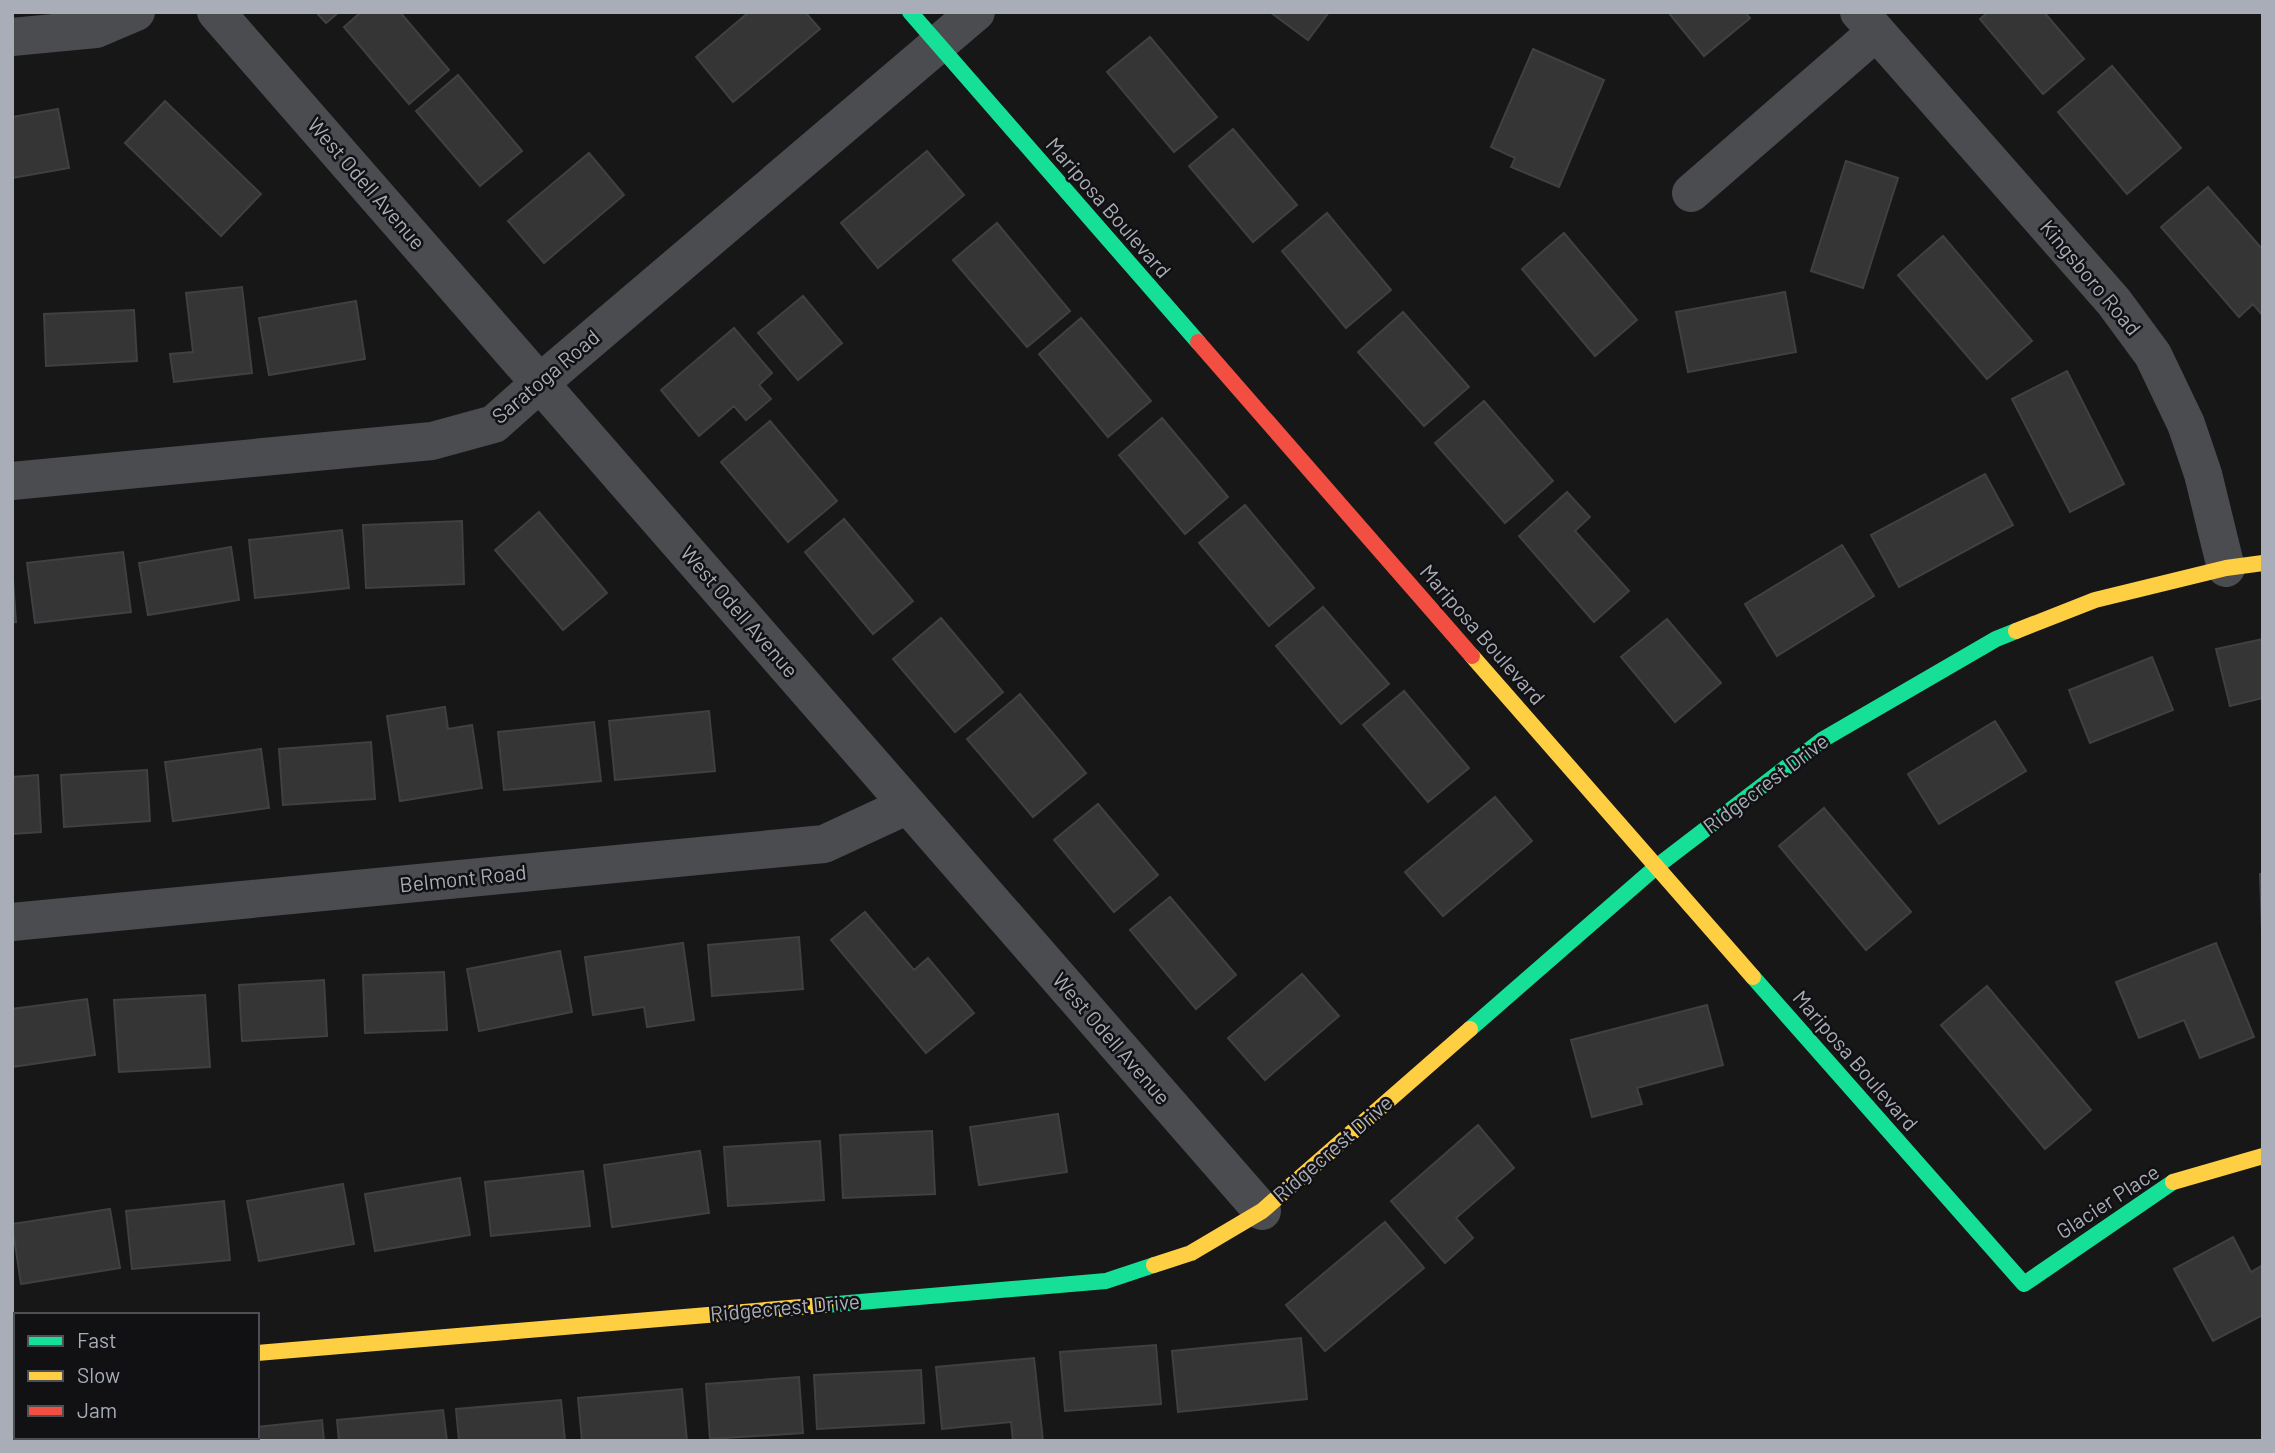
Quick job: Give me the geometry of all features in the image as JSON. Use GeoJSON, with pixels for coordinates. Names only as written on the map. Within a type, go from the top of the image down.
{"type":"FeatureCollection","features":[{"type":"Feature","properties":{"kind":"street"},"geometry":{"type":"LineString","coordinates":[[12,37],[96,29],[136,12]]}},
{"type":"Feature","properties":{"kind":"street","name":"West Odell Avenue"},"geometry":{"type":"LineString","coordinates":[[216,12],[1262,1211]]}},
{"type":"Feature","properties":{"kind":"street","name":"Mariposa Boulevard"},"geometry":{"type":"LineString","coordinates":[[910,12],[1656,867],[2024,1284]]}},
{"type":"Feature","properties":{"kind":"street","name":"Saratoga Road"},"geometry":{"type":"LineString","coordinates":[[12,481],[432,441],[494,424],[976,12]]}},
{"type":"Feature","properties":{"kind":"street","name":"Kingsboro Road"},"geometry":{"type":"LineString","coordinates":[[1691,193],[1867,22],[2114,302],[2153,355],[2186,424],[2203,474],[2226,568]]}},
{"type":"Feature","properties":{"kind":"street","name":"Ridgecrest Drive"},"geometry":{"type":"LineString","coordinates":[[259,1353],[1106,1281],[1191,1253],[1262,1211],[1656,867],[1822,740],[1997,639],[2095,600],[2226,568],[2263,563]]}},
{"type":"Feature","properties":{"kind":"street","name":"Belmont Road"},"geometry":{"type":"LineString","coordinates":[[12,922],[824,844],[906,806]]}},
{"type":"Feature","properties":{"kind":"street","name":"Glacier Place"},"geometry":{"type":"LineString","coordinates":[[2024,1284],[2171,1183],[2263,1156]]}},
{"type":"Feature","properties":{"kind":"building"},"geometry":{"type":"Polygon","coordinates":[[[316,12],[339,12],[326,23],[316,12]]]}},
{"type":"Feature","properties":{"kind":"building"},"geometry":{"type":"Polygon","coordinates":[[[361,12],[400,12],[449,70],[409,104],[344,27],[361,12]]]}},
{"type":"Feature","properties":{"kind":"building"},"geometry":{"type":"Polygon","coordinates":[[[749,12],[805,12],[820,29],[733,102],[696,57],[749,12]]]}},
{"type":"Feature","properties":{"kind":"building"},"geometry":{"type":"Polygon","coordinates":[[[1270,12],[1329,12],[1308,40],[1270,12]]]}},
{"type":"Feature","properties":{"kind":"building"},"geometry":{"type":"Polygon","coordinates":[[[1668,12],[1745,12],[1750,18],[1704,56],[1668,12]]]}},
{"type":"Feature","properties":{"kind":"building"},"geometry":{"type":"Polygon","coordinates":[[[1988,12],[2044,12],[2084,59],[2043,94],[1980,19],[1988,12]]]}},
{"type":"Feature","properties":{"kind":"building"},"geometry":{"type":"Polygon","coordinates":[[[1150,37],[1217,117],[1174,152],[1107,72],[1150,37]]]}},
{"type":"Feature","properties":{"kind":"building"},"geometry":{"type":"Polygon","coordinates":[[[1533,49],[1604,80],[1559,187],[1511,167],[1515,158],[1491,147],[1533,49]]]}},
{"type":"Feature","properties":{"kind":"building"},"geometry":{"type":"Polygon","coordinates":[[[2112,66],[2181,148],[2127,194],[2058,112],[2112,66]]]}},
{"type":"Feature","properties":{"kind":"building"},"geometry":{"type":"Polygon","coordinates":[[[458,75],[522,151],[480,186],[416,111],[458,75]]]}},
{"type":"Feature","properties":{"kind":"building"},"geometry":{"type":"Polygon","coordinates":[[[165,101],[261,194],[221,236],[125,143],[165,101]]]}},
{"type":"Feature","properties":{"kind":"building"},"geometry":{"type":"Polygon","coordinates":[[[58,109],[69,168],[12,178],[12,117],[58,109]]]}},
{"type":"Feature","properties":{"kind":"building"},"geometry":{"type":"Polygon","coordinates":[[[1233,129],[1297,205],[1253,242],[1189,166],[1233,129]]]}},
{"type":"Feature","properties":{"kind":"building"},"geometry":{"type":"Polygon","coordinates":[[[927,151],[964,195],[878,268],[841,223],[927,151]]]}},
{"type":"Feature","properties":{"kind":"building"},"geometry":{"type":"Polygon","coordinates":[[[589,153],[624,195],[544,263],[508,221],[589,153]]]}},
{"type":"Feature","properties":{"kind":"building"},"geometry":{"type":"Polygon","coordinates":[[[1846,161],[1898,178],[1863,288],[1811,271],[1846,161]]]}},
{"type":"Feature","properties":{"kind":"building"},"geometry":{"type":"Polygon","coordinates":[[[2208,187],[2263,250],[2263,316],[2253,304],[2239,317],[2161,227],[2208,187]]]}},
{"type":"Feature","properties":{"kind":"building"},"geometry":{"type":"Polygon","coordinates":[[[1327,213],[1391,290],[1346,328],[1282,251],[1327,213]]]}},
{"type":"Feature","properties":{"kind":"building"},"geometry":{"type":"Polygon","coordinates":[[[997,223],[1070,311],[1027,347],[953,260],[997,223]]]}},
{"type":"Feature","properties":{"kind":"building"},"geometry":{"type":"Polygon","coordinates":[[[1564,233],[1637,320],[1595,356],[1522,269],[1564,233]]]}},
{"type":"Feature","properties":{"kind":"building"},"geometry":{"type":"Polygon","coordinates":[[[1943,236],[2032,341],[1987,379],[1898,275],[1943,236]]]}},
{"type":"Feature","properties":{"kind":"building"},"geometry":{"type":"Polygon","coordinates":[[[242,287],[252,373],[174,382],[170,354],[193,352],[186,293],[242,287]]]}},
{"type":"Feature","properties":{"kind":"building"},"geometry":{"type":"Polygon","coordinates":[[[1785,292],[1796,352],[1688,372],[1676,312],[1785,292]]]}},
{"type":"Feature","properties":{"kind":"building"},"geometry":{"type":"Polygon","coordinates":[[[803,296],[842,343],[798,380],[758,333],[803,296]]]}},
{"type":"Feature","properties":{"kind":"building"},"geometry":{"type":"Polygon","coordinates":[[[356,301],[365,359],[269,375],[259,318],[356,301]]]}},
{"type":"Feature","properties":{"kind":"building"},"geometry":{"type":"Polygon","coordinates":[[[134,310],[137,361],[46,366],[44,314],[134,310]]]}},
{"type":"Feature","properties":{"kind":"building"},"geometry":{"type":"Polygon","coordinates":[[[1403,312],[1469,387],[1424,426],[1358,352],[1403,312]]]}},
{"type":"Feature","properties":{"kind":"building"},"geometry":{"type":"Polygon","coordinates":[[[1081,318],[1151,401],[1108,437],[1039,354],[1081,318]]]}},
{"type":"Feature","properties":{"kind":"building"},"geometry":{"type":"Polygon","coordinates":[[[734,328],[772,373],[759,385],[771,399],[746,420],[734,406],[699,436],[661,390],[734,328]]]}},
{"type":"Feature","properties":{"kind":"building"},"geometry":{"type":"Polygon","coordinates":[[[2067,371],[2124,484],[2070,512],[2012,399],[2067,371]]]}},
{"type":"Feature","properties":{"kind":"building"},"geometry":{"type":"Polygon","coordinates":[[[1484,401],[1553,481],[1505,523],[1435,443],[1484,401]]]}},
{"type":"Feature","properties":{"kind":"building"},"geometry":{"type":"Polygon","coordinates":[[[1162,418],[1228,497],[1185,534],[1119,455],[1162,418]]]}},
{"type":"Feature","properties":{"kind":"building"},"geometry":{"type":"Polygon","coordinates":[[[770,421],[837,501],[788,542],[721,462],[770,421]]]}},
{"type":"Feature","properties":{"kind":"building"},"geometry":{"type":"Polygon","coordinates":[[[1985,474],[2013,525],[1899,587],[1871,535],[1985,474]]]}},
{"type":"Feature","properties":{"kind":"building"},"geometry":{"type":"Polygon","coordinates":[[[1567,492],[1590,517],[1575,531],[1629,591],[1594,622],[1519,536],[1567,492]]]}},
{"type":"Feature","properties":{"kind":"building"},"geometry":{"type":"Polygon","coordinates":[[[1245,505],[1314,588],[1269,626],[1199,543],[1245,505]]]}},
{"type":"Feature","properties":{"kind":"building"},"geometry":{"type":"Polygon","coordinates":[[[539,512],[607,593],[563,630],[495,550],[539,512]]]}},
{"type":"Feature","properties":{"kind":"building"},"geometry":{"type":"Polygon","coordinates":[[[844,519],[913,601],[873,634],[805,552],[844,519]]]}},
{"type":"Feature","properties":{"kind":"building"},"geometry":{"type":"Polygon","coordinates":[[[462,521],[464,584],[366,588],[363,525],[462,521]]]}},
{"type":"Feature","properties":{"kind":"building"},"geometry":{"type":"Polygon","coordinates":[[[342,530],[349,588],[255,598],[249,540],[342,530]]]}},
{"type":"Feature","properties":{"kind":"building"},"geometry":{"type":"Polygon","coordinates":[[[1842,545],[1874,596],[1777,656],[1745,604],[1842,545]]]}},
{"type":"Feature","properties":{"kind":"building"},"geometry":{"type":"Polygon","coordinates":[[[231,547],[239,600],[148,615],[139,563],[231,547]]]}},
{"type":"Feature","properties":{"kind":"building"},"geometry":{"type":"Polygon","coordinates":[[[123,552],[131,612],[35,623],[27,563],[123,552]]]}},
{"type":"Feature","properties":{"kind":"building"},"geometry":{"type":"Polygon","coordinates":[[[12,566],[16,622],[12,623],[12,566]]]}},
{"type":"Feature","properties":{"kind":"building"},"geometry":{"type":"Polygon","coordinates":[[[1323,607],[1389,684],[1341,724],[1276,646],[1323,607]]]}},
{"type":"Feature","properties":{"kind":"building"},"geometry":{"type":"Polygon","coordinates":[[[941,618],[1003,692],[955,732],[893,659],[941,618]]]}},
{"type":"Feature","properties":{"kind":"building"},"geometry":{"type":"Polygon","coordinates":[[[1667,619],[1721,683],[1675,722],[1621,657],[1667,619]]]}},
{"type":"Feature","properties":{"kind":"building"},"geometry":{"type":"Polygon","coordinates":[[[2263,639],[2263,698],[2230,706],[2216,649],[2263,639]]]}},
{"type":"Feature","properties":{"kind":"building"},"geometry":{"type":"Polygon","coordinates":[[[2152,657],[2173,710],[2090,743],[2069,690],[2152,657]]]}},
{"type":"Feature","properties":{"kind":"building"},"geometry":{"type":"Polygon","coordinates":[[[1404,691],[1469,768],[1428,802],[1363,725],[1404,691]]]}},
{"type":"Feature","properties":{"kind":"building"},"geometry":{"type":"Polygon","coordinates":[[[1020,694],[1086,773],[1033,817],[967,739],[1020,694]]]}},
{"type":"Feature","properties":{"kind":"building"},"geometry":{"type":"Polygon","coordinates":[[[445,707],[448,729],[472,725],[482,788],[400,801],[387,716],[445,707]]]}},
{"type":"Feature","properties":{"kind":"building"},"geometry":{"type":"Polygon","coordinates":[[[709,711],[715,771],[615,780],[609,721],[709,711]]]}},
{"type":"Feature","properties":{"kind":"building"},"geometry":{"type":"Polygon","coordinates":[[[1995,721],[2026,771],[1939,824],[1908,774],[1995,721]]]}},
{"type":"Feature","properties":{"kind":"building"},"geometry":{"type":"Polygon","coordinates":[[[594,722],[601,781],[504,790],[498,732],[594,722]]]}},
{"type":"Feature","properties":{"kind":"building"},"geometry":{"type":"Polygon","coordinates":[[[371,742],[375,799],[283,805],[279,749],[371,742]]]}},
{"type":"Feature","properties":{"kind":"building"},"geometry":{"type":"Polygon","coordinates":[[[261,749],[269,808],[173,821],[165,762],[261,749]]]}},
{"type":"Feature","properties":{"kind":"building"},"geometry":{"type":"Polygon","coordinates":[[[147,770],[150,821],[64,827],[61,775],[147,770]]]}},
{"type":"Feature","properties":{"kind":"building"},"geometry":{"type":"Polygon","coordinates":[[[38,775],[41,832],[12,834],[12,777],[38,775]]]}},
{"type":"Feature","properties":{"kind":"building"},"geometry":{"type":"Polygon","coordinates":[[[1495,797],[1532,841],[1443,916],[1405,872],[1495,797]]]}},
{"type":"Feature","properties":{"kind":"building"},"geometry":{"type":"Polygon","coordinates":[[[1098,804],[1158,875],[1114,912],[1054,840],[1098,804]]]}},
{"type":"Feature","properties":{"kind":"building"},"geometry":{"type":"Polygon","coordinates":[[[1824,808],[1911,912],[1866,950],[1779,846],[1824,808]]]}},
{"type":"Feature","properties":{"kind":"building"},"geometry":{"type":"Polygon","coordinates":[[[2260,874],[2263,874],[2263,960],[2260,874]]]}},
{"type":"Feature","properties":{"kind":"building"},"geometry":{"type":"Polygon","coordinates":[[[1170,897],[1236,975],[1196,1009],[1130,930],[1170,897]]]}},
{"type":"Feature","properties":{"kind":"building"},"geometry":{"type":"Polygon","coordinates":[[[865,912],[914,970],[928,958],[974,1013],[926,1053],[831,940],[865,912]]]}},
{"type":"Feature","properties":{"kind":"building"},"geometry":{"type":"Polygon","coordinates":[[[799,937],[803,989],[712,996],[708,945],[799,937]]]}},
{"type":"Feature","properties":{"kind":"building"},"geometry":{"type":"Polygon","coordinates":[[[683,943],[694,1020],[647,1027],[644,1007],[593,1015],[585,957],[683,943]]]}},
{"type":"Feature","properties":{"kind":"building"},"geometry":{"type":"Polygon","coordinates":[[[2216,943],[2254,1037],[2200,1058],[2184,1020],[2139,1038],[2116,982],[2216,943]]]}},
{"type":"Feature","properties":{"kind":"building"},"geometry":{"type":"Polygon","coordinates":[[[560,951],[572,1012],[479,1031],[467,969],[560,951]]]}},
{"type":"Feature","properties":{"kind":"building"},"geometry":{"type":"Polygon","coordinates":[[[444,972],[447,1030],[365,1033],[363,975],[444,972]]]}},
{"type":"Feature","properties":{"kind":"building"},"geometry":{"type":"Polygon","coordinates":[[[1302,974],[1339,1016],[1265,1080],[1228,1038],[1302,974]]]}},
{"type":"Feature","properties":{"kind":"building"},"geometry":{"type":"Polygon","coordinates":[[[324,980],[327,1036],[242,1041],[239,985],[324,980]]]}},
{"type":"Feature","properties":{"kind":"building"},"geometry":{"type":"Polygon","coordinates":[[[1987,986],[2091,1110],[2045,1149],[1941,1025],[1987,986]]]}},
{"type":"Feature","properties":{"kind":"building"},"geometry":{"type":"Polygon","coordinates":[[[205,995],[210,1067],[119,1072],[114,1000],[205,995]]]}},
{"type":"Feature","properties":{"kind":"building"},"geometry":{"type":"Polygon","coordinates":[[[87,999],[95,1055],[12,1067],[12,1009],[87,999]]]}},
{"type":"Feature","properties":{"kind":"building"},"geometry":{"type":"Polygon","coordinates":[[[1707,1005],[1723,1065],[1637,1088],[1642,1104],[1592,1117],[1571,1040],[1707,1005]]]}},
{"type":"Feature","properties":{"kind":"building"},"geometry":{"type":"Polygon","coordinates":[[[1058,1114],[1067,1172],[979,1185],[970,1127],[1058,1114]]]}},
{"type":"Feature","properties":{"kind":"building"},"geometry":{"type":"Polygon","coordinates":[[[1478,1125],[1514,1168],[1456,1218],[1473,1238],[1445,1263],[1391,1201],[1478,1125]]]}},
{"type":"Feature","properties":{"kind":"building"},"geometry":{"type":"Polygon","coordinates":[[[932,1131],[935,1194],[843,1198],[840,1135],[932,1131]]]}},
{"type":"Feature","properties":{"kind":"building"},"geometry":{"type":"Polygon","coordinates":[[[820,1141],[824,1200],[728,1206],[724,1147],[820,1141]]]}},
{"type":"Feature","properties":{"kind":"building"},"geometry":{"type":"Polygon","coordinates":[[[700,1151],[709,1213],[612,1227],[604,1165],[700,1151]]]}},
{"type":"Feature","properties":{"kind":"building"},"geometry":{"type":"Polygon","coordinates":[[[583,1171],[590,1226],[491,1236],[485,1182],[583,1171]]]}},
{"type":"Feature","properties":{"kind":"building"},"geometry":{"type":"Polygon","coordinates":[[[460,1178],[470,1235],[375,1251],[365,1194],[460,1178]]]}},
{"type":"Feature","properties":{"kind":"building"},"geometry":{"type":"Polygon","coordinates":[[[343,1184],[354,1244],[259,1261],[247,1201],[343,1184]]]}},
{"type":"Feature","properties":{"kind":"building"},"geometry":{"type":"Polygon","coordinates":[[[224,1201],[230,1260],[132,1269],[126,1211],[224,1201]]]}},
{"type":"Feature","properties":{"kind":"building"},"geometry":{"type":"Polygon","coordinates":[[[110,1209],[120,1268],[21,1284],[12,1224],[110,1209]]]}},
{"type":"Feature","properties":{"kind":"building"},"geometry":{"type":"Polygon","coordinates":[[[1385,1222],[1424,1268],[1325,1351],[1286,1305],[1385,1222]]]}},
{"type":"Feature","properties":{"kind":"building"},"geometry":{"type":"Polygon","coordinates":[[[2233,1237],[2251,1272],[2263,1265],[2263,1315],[2213,1341],[2174,1269],[2233,1237]]]}},
{"type":"Feature","properties":{"kind":"building"},"geometry":{"type":"Polygon","coordinates":[[[1301,1338],[1307,1399],[1178,1412],[1172,1351],[1301,1338]]]}},
{"type":"Feature","properties":{"kind":"building"},"geometry":{"type":"Polygon","coordinates":[[[1156,1345],[1161,1404],[1065,1411],[1060,1352],[1156,1345]]]}},
{"type":"Feature","properties":{"kind":"building"},"geometry":{"type":"Polygon","coordinates":[[[1034,1358],[1043,1441],[1013,1441],[1011,1422],[942,1429],[936,1367],[1034,1358]]]}},
{"type":"Feature","properties":{"kind":"building"},"geometry":{"type":"Polygon","coordinates":[[[921,1370],[924,1423],[817,1429],[814,1375],[921,1370]]]}},
{"type":"Feature","properties":{"kind":"building"},"geometry":{"type":"Polygon","coordinates":[[[799,1377],[803,1433],[710,1439],[706,1384],[799,1377]]]}},
{"type":"Feature","properties":{"kind":"building"},"geometry":{"type":"Polygon","coordinates":[[[682,1389],[687,1441],[582,1441],[578,1398],[682,1389]]]}},
{"type":"Feature","properties":{"kind":"building"},"geometry":{"type":"Polygon","coordinates":[[[561,1400],[565,1441],[459,1441],[456,1409],[561,1400]]]}},
{"type":"Feature","properties":{"kind":"building"},"geometry":{"type":"Polygon","coordinates":[[[443,1410],[447,1441],[339,1441],[337,1420],[443,1410]]]}},
{"type":"Feature","properties":{"kind":"building"},"geometry":{"type":"Polygon","coordinates":[[[322,1420],[324,1441],[220,1441],[259,1439],[259,1427],[322,1420]]]}},
{"type":"Feature","properties":{"kind":"building"},"geometry":{"type":"Polygon","coordinates":[[[192,1439],[192,1441],[131,1441],[192,1439]]]}},
{"type":"Feature","properties":{"kind":"traffic: fast"},"geometry":{"type":"LineString","coordinates":[[910,12],[1198,342]]}},
{"type":"Feature","properties":{"kind":"traffic: fast"},"geometry":{"type":"LineString","coordinates":[[1470,1029],[1656,867],[1822,740],[1996,639],[2016,631]]}},
{"type":"Feature","properties":{"kind":"traffic: fast"},"geometry":{"type":"LineString","coordinates":[[1753,977],[2024,1284],[2173,1182]]}},
{"type":"Feature","properties":{"kind":"traffic: fast"},"geometry":{"type":"LineString","coordinates":[[825,1305],[1106,1281],[1154,1265]]}},
{"type":"Feature","properties":{"kind":"traffic: slow"},"geometry":{"type":"LineString","coordinates":[[2016,631],[2095,600],[2226,568],[2263,563]]}},
{"type":"Feature","properties":{"kind":"traffic: slow"},"geometry":{"type":"LineString","coordinates":[[1472,656],[1753,977]]}},
{"type":"Feature","properties":{"kind":"traffic: slow"},"geometry":{"type":"LineString","coordinates":[[1154,1265],[1191,1253],[1262,1211],[1470,1029]]}},
{"type":"Feature","properties":{"kind":"traffic: slow"},"geometry":{"type":"LineString","coordinates":[[2173,1182],[2263,1156]]}},
{"type":"Feature","properties":{"kind":"traffic: slow"},"geometry":{"type":"LineString","coordinates":[[259,1353],[825,1305]]}},
{"type":"Feature","properties":{"kind":"traffic: jam"},"geometry":{"type":"LineString","coordinates":[[1198,342],[1472,656]]}}]}
